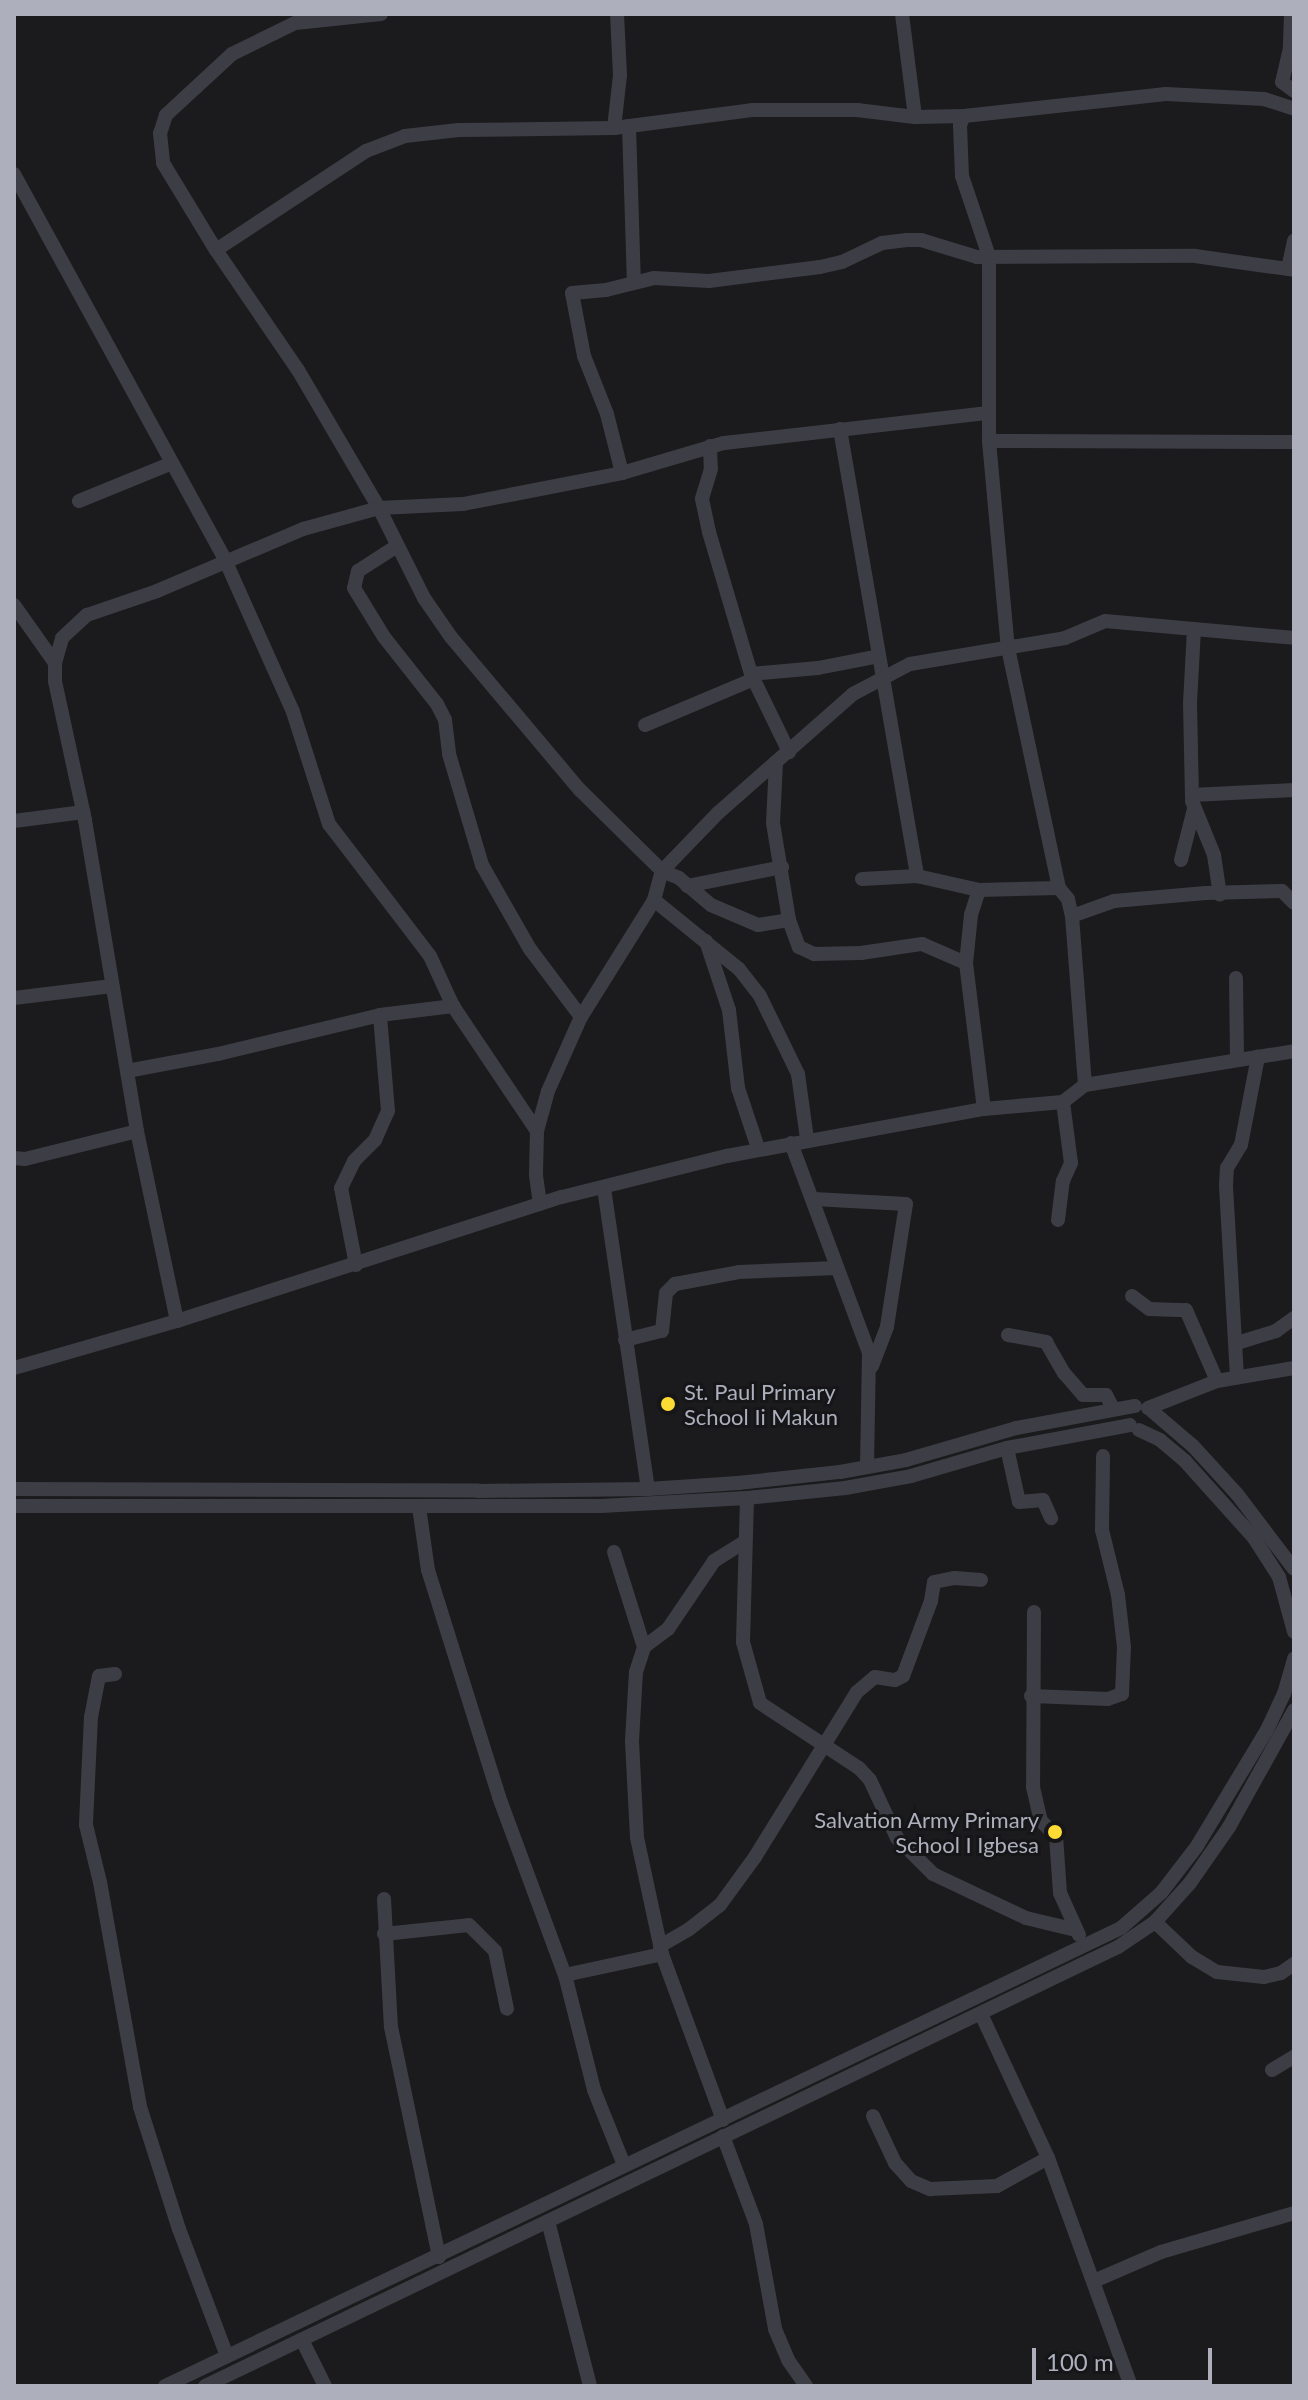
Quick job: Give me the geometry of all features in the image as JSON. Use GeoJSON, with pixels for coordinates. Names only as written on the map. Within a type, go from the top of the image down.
{"type":"FeatureCollection","features":[{"type":"Feature","properties":{"kind":"street"},"geometry":{"type":"LineString","coordinates":[[381,14],[295,23],[232,54],[166,115],[160,133],[163,163],[216,250],[298,370],[379,508],[424,598],[451,637],[580,790],[662,871],[711,905],[758,925],[789,920]]}},
{"type":"Feature","properties":{"kind":"street"},"geometry":{"type":"LineString","coordinates":[[617,14],[621,127],[634,282]]}},
{"type":"Feature","properties":{"kind":"street"},"geometry":{"type":"LineString","coordinates":[[902,14],[915,117]]}},
{"type":"Feature","properties":{"kind":"street"},"geometry":{"type":"LineString","coordinates":[[1291,14],[1290,48],[1282,82],[1294,91]]}},
{"type":"Feature","properties":{"kind":"street"},"geometry":{"type":"LineString","coordinates":[[216,250],[366,151],[405,136],[459,130],[621,127],[752,110],[857,110],[915,117],[964,116],[1166,94],[1264,99],[1294,109]]}},
{"type":"Feature","properties":{"kind":"street"},"geometry":{"type":"LineString","coordinates":[[964,116],[960,125],[962,176],[989,256],[989,441],[1008,648],[1059,888],[1068,899],[1072,916],[1085,1085]]}},
{"type":"Feature","properties":{"kind":"street"},"geometry":{"type":"LineString","coordinates":[[14,174],[226,562],[293,712],[329,824],[430,956],[453,1006],[537,1131]]}},
{"type":"Feature","properties":{"kind":"street"},"geometry":{"type":"LineString","coordinates":[[622,473],[607,414],[582,349],[571,294],[668,277],[709,281],[820,267],[893,241],[921,240],[977,257],[1195,256],[1291,270],[1294,241]]}},
{"type":"Feature","properties":{"kind":"street"},"geometry":{"type":"LineString","coordinates":[[177,1321],[137,1131],[83,812],[61,713],[55,663],[62,638],[87,615],[303,529],[379,508],[463,504],[622,473],[710,446],[988,413]]}},
{"type":"Feature","properties":{"kind":"street"},"geometry":{"type":"LineString","coordinates":[[840,429],[917,876]]}},
{"type":"Feature","properties":{"kind":"street"},"geometry":{"type":"LineString","coordinates":[[989,441],[1294,442]]}},
{"type":"Feature","properties":{"kind":"street"},"geometry":{"type":"LineString","coordinates":[[710,446],[711,469],[703,492],[705,516],[752,676],[789,752]]}},
{"type":"Feature","properties":{"kind":"street"},"geometry":{"type":"LineString","coordinates":[[79,501],[172,463]]}},
{"type":"Feature","properties":{"kind":"street"},"geometry":{"type":"LineString","coordinates":[[397,546],[358,571],[354,588],[384,637],[437,704],[445,720],[449,754],[482,865],[530,949],[581,1017]]}},
{"type":"Feature","properties":{"kind":"street"},"geometry":{"type":"LineString","coordinates":[[14,605],[55,663]]}},
{"type":"Feature","properties":{"kind":"street"},"geometry":{"type":"LineString","coordinates":[[540,1204],[536,1174],[537,1131],[548,1091],[581,1017],[654,900],[662,871],[718,813],[828,714],[882,676],[910,664],[1065,638],[1105,621],[1294,638]]}},
{"type":"Feature","properties":{"kind":"street"},"geometry":{"type":"LineString","coordinates":[[1181,860],[1193,802],[1190,703],[1194,629]]}},
{"type":"Feature","properties":{"kind":"street"},"geometry":{"type":"LineString","coordinates":[[645,725],[752,676],[879,656]]}},
{"type":"Feature","properties":{"kind":"street"},"geometry":{"type":"LineString","coordinates":[[776,762],[772,809],[789,920],[799,947],[814,954],[861,953],[922,944],[966,963]]}},
{"type":"Feature","properties":{"kind":"street"},"geometry":{"type":"LineString","coordinates":[[1193,802],[1294,790]]}},
{"type":"Feature","properties":{"kind":"street"},"geometry":{"type":"LineString","coordinates":[[1193,802],[1214,855],[1220,895]]}},
{"type":"Feature","properties":{"kind":"street"},"geometry":{"type":"LineString","coordinates":[[14,821],[83,812]]}},
{"type":"Feature","properties":{"kind":"street"},"geometry":{"type":"LineString","coordinates":[[687,886],[782,867]]}},
{"type":"Feature","properties":{"kind":"street"},"geometry":{"type":"LineString","coordinates":[[862,879],[917,876],[979,890],[1059,888]]}},
{"type":"Feature","properties":{"kind":"street"},"geometry":{"type":"LineString","coordinates":[[979,890],[971,915],[966,963],[984,1109]]}},
{"type":"Feature","properties":{"kind":"street"},"geometry":{"type":"LineString","coordinates":[[1072,916],[1114,901],[1282,891],[1294,903]]}},
{"type":"Feature","properties":{"kind":"street"},"geometry":{"type":"LineString","coordinates":[[654,900],[739,969],[760,996],[798,1074],[807,1139]]}},
{"type":"Feature","properties":{"kind":"street"},"geometry":{"type":"LineString","coordinates":[[706,941],[729,1010],[738,1088],[758,1148]]}},
{"type":"Feature","properties":{"kind":"street"},"geometry":{"type":"LineString","coordinates":[[1236,978],[1237,1059]]}},
{"type":"Feature","properties":{"kind":"street"},"geometry":{"type":"LineString","coordinates":[[14,998],[112,986]]}},
{"type":"Feature","properties":{"kind":"street"},"geometry":{"type":"LineString","coordinates":[[127,1071],[218,1054],[380,1015],[453,1006]]}},
{"type":"Feature","properties":{"kind":"street"},"geometry":{"type":"LineString","coordinates":[[356,1265],[341,1188],[354,1161],[375,1140],[388,1111],[380,1015]]}},
{"type":"Feature","properties":{"kind":"street"},"geometry":{"type":"LineString","coordinates":[[14,1368],[177,1321],[540,1204],[758,1148],[984,1109],[1063,1102],[1085,1085],[1294,1051]]}},
{"type":"Feature","properties":{"kind":"street"},"geometry":{"type":"LineString","coordinates":[[1237,1377],[1226,1175],[1241,1145],[1258,1057]]}},
{"type":"Feature","properties":{"kind":"street"},"geometry":{"type":"LineString","coordinates":[[1058,1220],[1063,1181],[1071,1163],[1063,1102]]}},
{"type":"Feature","properties":{"kind":"street"},"geometry":{"type":"LineString","coordinates":[[14,1158],[25,1159],[137,1131]]}},
{"type":"Feature","properties":{"kind":"street"},"geometry":{"type":"LineString","coordinates":[[791,1143],[814,1199],[872,1366]]}},
{"type":"Feature","properties":{"kind":"street"},"geometry":{"type":"LineString","coordinates":[[604,1188],[648,1489]]}},
{"type":"Feature","properties":{"kind":"street"},"geometry":{"type":"LineString","coordinates":[[814,1199],[891,1200],[906,1204],[887,1327],[872,1366],[865,1430],[867,1467]]}},
{"type":"Feature","properties":{"kind":"street"},"geometry":{"type":"LineString","coordinates":[[625,1340],[662,1331],[666,1293],[675,1284],[739,1272],[837,1268]]}},
{"type":"Feature","properties":{"kind":"street"},"geometry":{"type":"LineString","coordinates":[[1132,1296],[1149,1309],[1182,1307],[1186,1310],[1217,1381]]}},
{"type":"Feature","properties":{"kind":"street"},"geometry":{"type":"LineString","coordinates":[[1237,1343],[1276,1331],[1294,1318]]}},
{"type":"Feature","properties":{"kind":"street"},"geometry":{"type":"LineString","coordinates":[[1008,1335],[1046,1342],[1064,1373],[1083,1395],[1106,1395],[1113,1408]]}},
{"type":"Feature","properties":{"kind":"street"},"geometry":{"type":"LineString","coordinates":[[1294,1368],[1217,1381],[1128,1414],[1135,1428],[1160,1440],[1185,1461],[1254,1538],[1279,1577],[1294,1632]]}},
{"type":"Feature","properties":{"kind":"street"},"geometry":{"type":"LineString","coordinates":[[14,1489],[648,1489],[738,1483],[867,1467],[932,1454],[1016,1428],[1113,1408],[1145,1408],[1193,1446],[1294,1568]]}},
{"type":"Feature","properties":{"kind":"street"},"geometry":{"type":"LineString","coordinates":[[14,1506],[601,1506],[747,1498],[845,1488],[911,1476],[1007,1448],[1151,1425],[1145,1408]]}},
{"type":"Feature","properties":{"kind":"street"},"geometry":{"type":"LineString","coordinates":[[1007,1448],[1019,1502],[1043,1500],[1051,1518]]}},
{"type":"Feature","properties":{"kind":"street"},"geometry":{"type":"LineString","coordinates":[[1031,1696],[1108,1699],[1122,1694],[1124,1647],[1118,1595],[1102,1530],[1103,1456]]}},
{"type":"Feature","properties":{"kind":"street"},"geometry":{"type":"LineString","coordinates":[[747,1498],[743,1649],[760,1703],[859,1768],[870,1780],[897,1838],[933,1874],[1026,1918],[1076,1930]]}},
{"type":"Feature","properties":{"kind":"street"},"geometry":{"type":"LineString","coordinates":[[419,1507],[428,1570],[499,1797],[565,1975],[594,2090],[624,2165]]}},
{"type":"Feature","properties":{"kind":"street"},"geometry":{"type":"LineString","coordinates":[[644,1647],[668,1629],[714,1561],[744,1542]]}},
{"type":"Feature","properties":{"kind":"street"},"geometry":{"type":"LineString","coordinates":[[614,1552],[644,1647],[636,1672],[631,1778],[637,1837],[661,1950],[723,2120]]}},
{"type":"Feature","properties":{"kind":"street"},"geometry":{"type":"LineString","coordinates":[[565,1975],[661,1950],[720,1905],[755,1857],[862,1687],[880,1676],[895,1680],[903,1676],[931,1601],[934,1582],[954,1578],[981,1580]]}},
{"type":"Feature","properties":{"kind":"street"},"geometry":{"type":"LineString","coordinates":[[1034,1612],[1031,1696],[1033,1792],[1041,1821],[1056,1836],[1060,1893],[1085,1945]]}},
{"type":"Feature","properties":{"kind":"street"},"geometry":{"type":"LineString","coordinates":[[165,2386],[1085,1945],[1145,1911],[1176,1875],[1267,1730],[1284,1694],[1294,1658]]}},
{"type":"Feature","properties":{"kind":"street"},"geometry":{"type":"LineString","coordinates":[[115,1674],[99,1676],[94,1703],[86,1825],[100,1882],[140,2107],[179,2229],[227,2356]]}},
{"type":"Feature","properties":{"kind":"street"},"geometry":{"type":"LineString","coordinates":[[205,2386],[1118,1947],[1155,1922],[1190,1883],[1229,1827],[1294,1710]]}},
{"type":"Feature","properties":{"kind":"street"},"geometry":{"type":"LineString","coordinates":[[384,1899],[391,2027],[439,2257]]}},
{"type":"Feature","properties":{"kind":"street"},"geometry":{"type":"LineString","coordinates":[[1155,1922],[1192,1957],[1217,1972],[1264,1977],[1281,1973],[1294,1964]]}},
{"type":"Feature","properties":{"kind":"street"},"geometry":{"type":"LineString","coordinates":[[384,1934],[469,1925],[495,1951],[507,2009]]}},
{"type":"Feature","properties":{"kind":"street"},"geometry":{"type":"LineString","coordinates":[[981,2014],[1048,2158],[1131,2386]]}},
{"type":"Feature","properties":{"kind":"street"},"geometry":{"type":"LineString","coordinates":[[1272,2070],[1294,2057]]}},
{"type":"Feature","properties":{"kind":"street"},"geometry":{"type":"LineString","coordinates":[[873,2116],[895,2163],[911,2181],[930,2189],[997,2186],[1048,2158]]}},
{"type":"Feature","properties":{"kind":"street"},"geometry":{"type":"LineString","coordinates":[[723,2136],[756,2224],[775,2329],[788,2360],[806,2386]]}},
{"type":"Feature","properties":{"kind":"street"},"geometry":{"type":"LineString","coordinates":[[1094,2281],[1161,2252],[1294,2213]]}},
{"type":"Feature","properties":{"kind":"street"},"geometry":{"type":"LineString","coordinates":[[548,2221],[590,2386]]}},
{"type":"Feature","properties":{"kind":"street"},"geometry":{"type":"LineString","coordinates":[[302,2340],[325,2386]]}},
{"type":"Feature","properties":{"kind":"place","name":"St. Paul Primary School Ii Makun"},"geometry":{"type":"Point","coordinates":[668,1404]}},
{"type":"Feature","properties":{"kind":"place","name":"Salvation Army Primary School I Igbesa"},"geometry":{"type":"Point","coordinates":[1055,1832]}}]}
